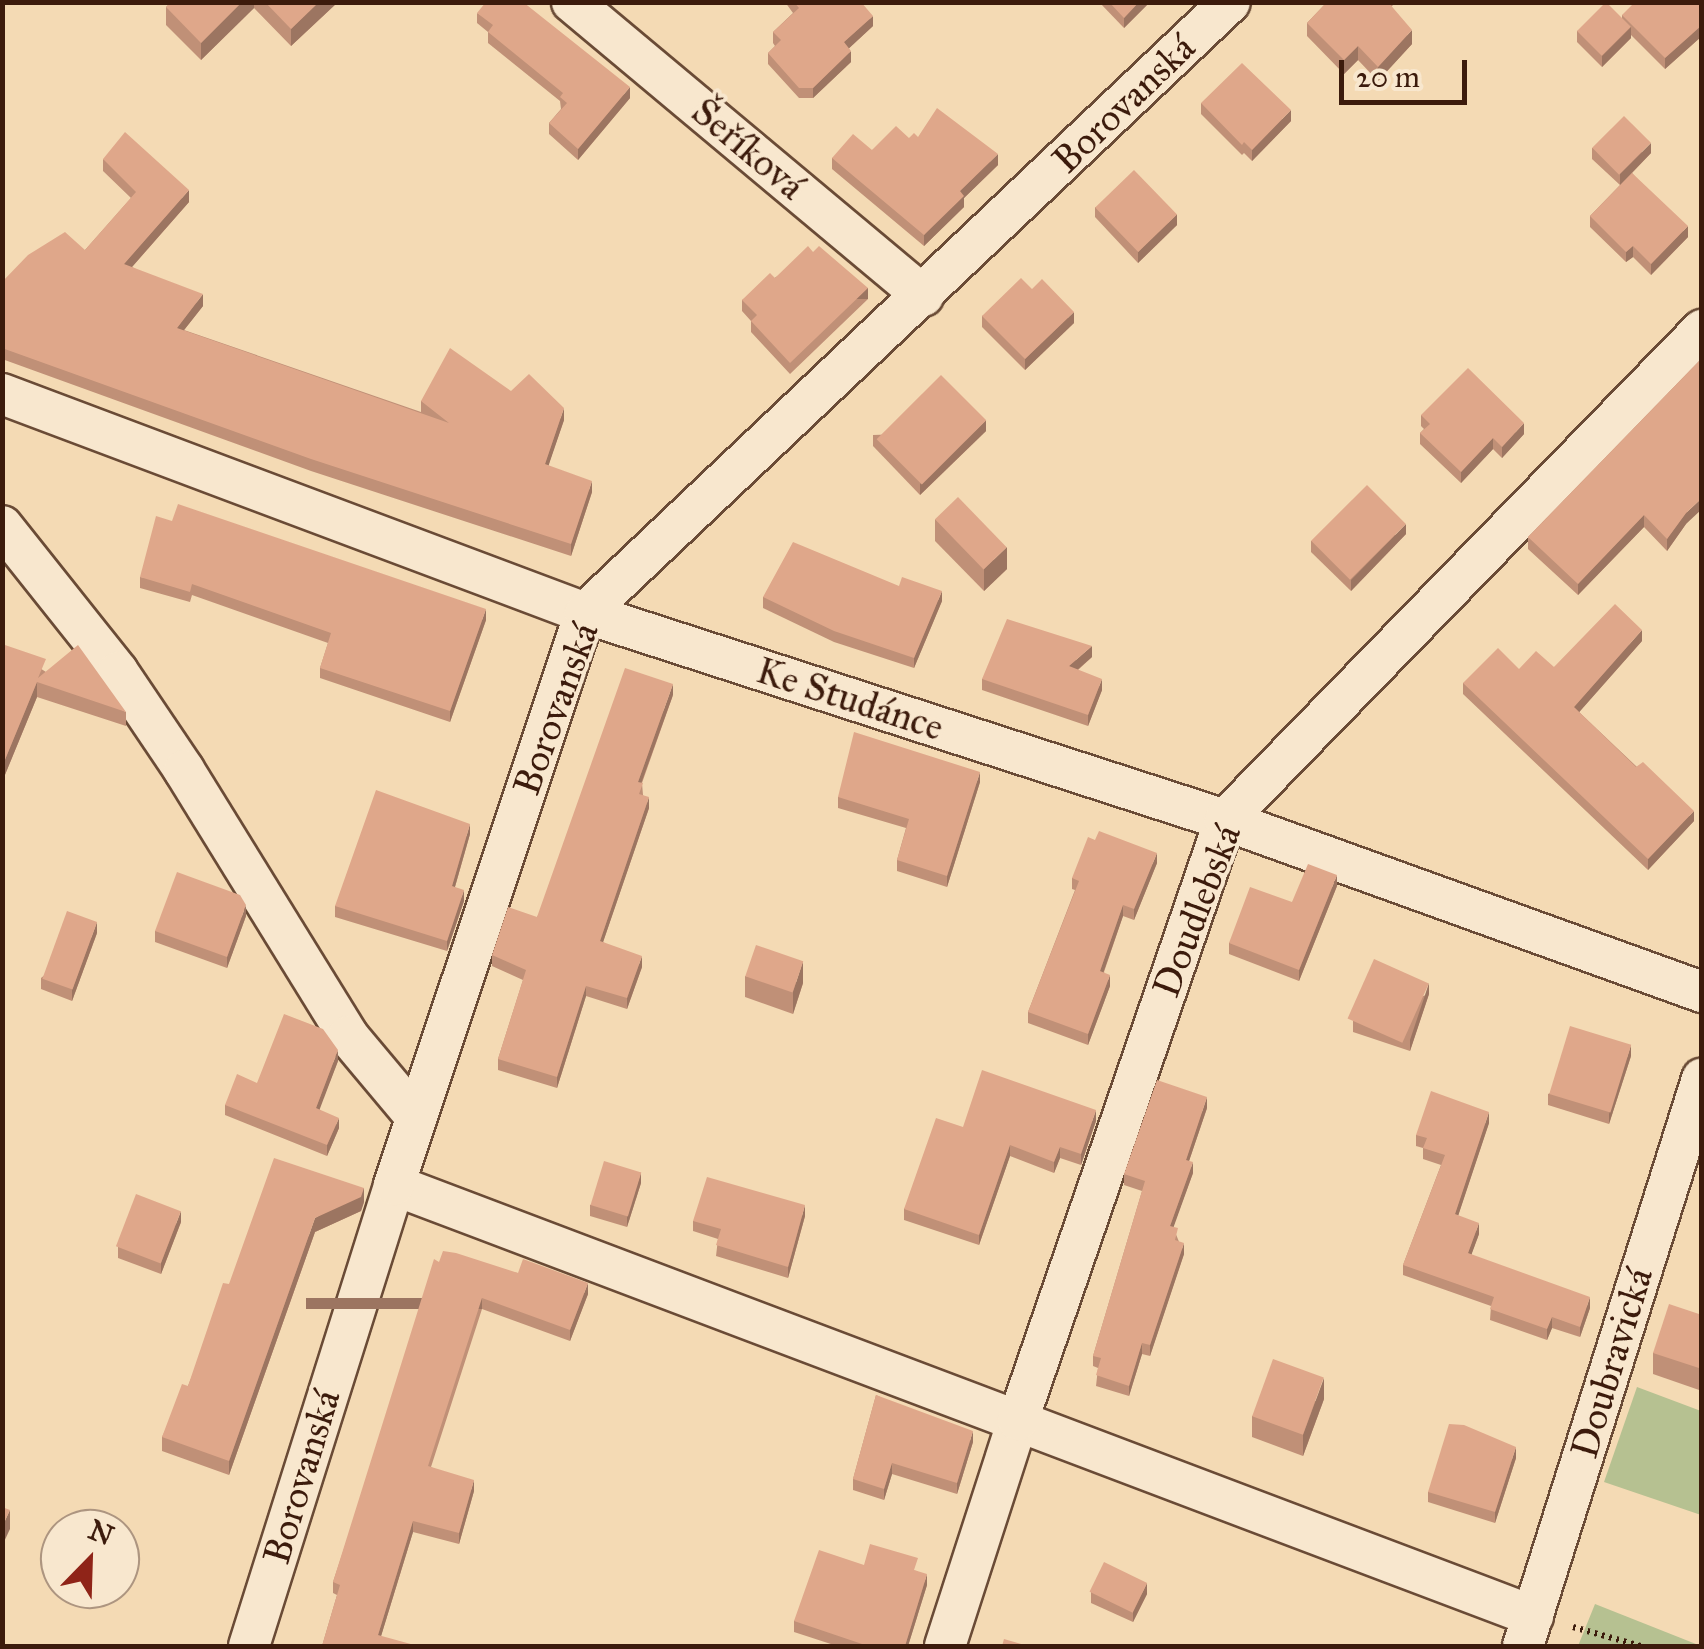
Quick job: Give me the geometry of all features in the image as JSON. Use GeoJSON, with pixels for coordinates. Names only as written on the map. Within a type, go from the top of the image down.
{"type":"FeatureCollection","features":[{"type":"Feature","properties":{"kind":"street","name":"Šeříková"},"geometry":{"type":"LineString","coordinates":[[572,2],[924,296]]}},
{"type":"Feature","properties":{"kind":"street","name":"Borovanská"},"geometry":{"type":"LineString","coordinates":[[249,1646],[416,1117],[585,613],[1230,2]]}},
{"type":"Feature","properties":{"kind":"street","name":"Doudlebská"},"geometry":{"type":"LineString","coordinates":[[945,1646],[1018,1420],[1225,820],[1702,330]]}},
{"type":"Feature","properties":{"kind":"street","name":"Ke Studánce"},"geometry":{"type":"LineString","coordinates":[[2,394],[585,613],[1225,820],[1702,992]]}},
{"type":"Feature","properties":{"kind":"street"},"geometry":{"type":"LineString","coordinates":[[2,526],[118,672],[184,770],[348,1036],[416,1117]]}},
{"type":"Feature","properties":{"kind":"street","name":"Doubravická"},"geometry":{"type":"LineString","coordinates":[[1528,1631],[1702,1079]]}},
{"type":"Feature","properties":{"kind":"street"},"geometry":{"type":"LineString","coordinates":[[394,1185],[1018,1420],[1528,1631]]}},
{"type":"Feature","properties":{"kind":"path"},"geometry":{"type":"LineString","coordinates":[[1573,1627],[1640,1646]]}},
{"type":"Feature","properties":{"kind":"green space"},"geometry":{"type":"Polygon","coordinates":[[[1637,1387],[1701,1411],[1701,1515],[1604,1482],[1637,1387]]]}},
{"type":"Feature","properties":{"kind":"green space"},"geometry":{"type":"Polygon","coordinates":[[[1595,1604],[1701,1646],[1578,1646],[1595,1604]]]}},
{"type":"Feature","properties":{"kind":"building"},"geometry":{"type":"Polygon","coordinates":[[[171,2],[242,2],[201,43],[166,7],[171,2]]]}},
{"type":"Feature","properties":{"kind":"building"},"geometry":{"type":"Polygon","coordinates":[[[265,2],[319,2],[291,29],[265,2]]]}},
{"type":"Feature","properties":{"kind":"building"},"geometry":{"type":"Polygon","coordinates":[[[486,2],[523,2],[630,87],[578,149],[549,123],[567,103],[560,97],[563,93],[488,32],[493,25],[477,13],[486,2]]]}},
{"type":"Feature","properties":{"kind":"building"},"geometry":{"type":"Polygon","coordinates":[[[794,2],[861,2],[873,16],[844,42],[851,51],[813,88],[799,88],[768,53],[781,40],[773,32],[799,8],[794,2]]]}},
{"type":"Feature","properties":{"kind":"building"},"geometry":{"type":"Polygon","coordinates":[[[1109,2],[1139,2],[1124,18],[1109,2]]]}},
{"type":"Feature","properties":{"kind":"building"},"geometry":{"type":"Polygon","coordinates":[[[1327,2],[1388,2],[1412,30],[1378,67],[1358,46],[1344,60],[1307,23],[1327,2]]]}},
{"type":"Feature","properties":{"kind":"building"},"geometry":{"type":"Polygon","coordinates":[[[1606,2],[1631,27],[1602,56],[1577,31],[1606,2]]]}},
{"type":"Feature","properties":{"kind":"building"},"geometry":{"type":"Polygon","coordinates":[[[1635,2],[1702,2],[1702,25],[1665,58],[1622,15],[1635,2]]]}},
{"type":"Feature","properties":{"kind":"building"},"geometry":{"type":"Polygon","coordinates":[[[1242,63],[1291,110],[1252,150],[1244,142],[1242,145],[1201,103],[1242,63]]]}},
{"type":"Feature","properties":{"kind":"building"},"geometry":{"type":"Polygon","coordinates":[[[937,108],[998,154],[960,191],[964,196],[924,235],[832,158],[853,134],[872,150],[896,126],[909,138],[914,133],[918,137],[937,108]]]}},
{"type":"Feature","properties":{"kind":"building"},"geometry":{"type":"Polygon","coordinates":[[[1624,116],[1651,143],[1619,175],[1592,148],[1624,116]]]}},
{"type":"Feature","properties":{"kind":"building"},"geometry":{"type":"Polygon","coordinates":[[[125,132],[189,190],[124,264],[203,294],[177,328],[449,423],[421,401],[450,348],[511,391],[529,374],[564,408],[545,464],[592,481],[571,544],[311,459],[2,348],[2,282],[28,255],[65,232],[85,250],[136,192],[103,159],[125,132]]]}},
{"type":"Feature","properties":{"kind":"building"},"geometry":{"type":"Polygon","coordinates":[[[1134,170],[1177,215],[1138,252],[1095,208],[1134,170]]]}},
{"type":"Feature","properties":{"kind":"building"},"geometry":{"type":"Polygon","coordinates":[[[1632,173],[1688,226],[1651,264],[1633,246],[1626,252],[1590,216],[1632,173]]]}},
{"type":"Feature","properties":{"kind":"building"},"geometry":{"type":"Polygon","coordinates":[[[808,246],[813,252],[819,246],[868,288],[790,363],[751,321],[757,315],[742,300],[770,273],[775,278],[808,246]]]}},
{"type":"Feature","properties":{"kind":"building"},"geometry":{"type":"Polygon","coordinates":[[[1021,278],[1032,289],[1042,279],[1074,312],[1025,359],[982,316],[1021,278]]]}},
{"type":"Feature","properties":{"kind":"building"},"geometry":{"type":"Polygon","coordinates":[[[1702,358],[1702,498],[1667,539],[1644,515],[1578,584],[1528,537],[1702,358]]]}},
{"type":"Feature","properties":{"kind":"building"},"geometry":{"type":"Polygon","coordinates":[[[1468,368],[1524,423],[1502,447],[1493,438],[1461,472],[1420,433],[1430,424],[1421,415],[1468,368]]]}},
{"type":"Feature","properties":{"kind":"building"},"geometry":{"type":"Polygon","coordinates":[[[941,375],[986,420],[922,485],[877,439],[941,375]]]}},
{"type":"Feature","properties":{"kind":"building"},"geometry":{"type":"Polygon","coordinates":[[[1367,485],[1406,524],[1350,580],[1311,541],[1367,485]]]}},
{"type":"Feature","properties":{"kind":"building"},"geometry":{"type":"Polygon","coordinates":[[[958,497],[1007,547],[984,570],[935,519],[958,497]]]}},
{"type":"Feature","properties":{"kind":"building"},"geometry":{"type":"Polygon","coordinates":[[[178,504],[486,609],[450,711],[320,668],[331,633],[192,584],[190,592],[140,577],[156,516],[172,521],[178,504]]]}},
{"type":"Feature","properties":{"kind":"building"},"geometry":{"type":"Polygon","coordinates":[[[793,542],[899,586],[902,577],[942,591],[914,658],[834,631],[763,597],[793,542]]]}},
{"type":"Feature","properties":{"kind":"building"},"geometry":{"type":"Polygon","coordinates":[[[1615,604],[1642,630],[1574,707],[1636,767],[1643,762],[1694,811],[1648,859],[1463,683],[1498,648],[1519,669],[1536,651],[1554,667],[1615,604]]]}},
{"type":"Feature","properties":{"kind":"building"},"geometry":{"type":"Polygon","coordinates":[[[1007,619],[1092,646],[1069,666],[1102,679],[1088,715],[982,679],[1007,619]]]}},
{"type":"Feature","properties":{"kind":"building"},"geometry":{"type":"Polygon","coordinates":[[[2,644],[46,659],[38,678],[78,645],[126,712],[37,682],[2,767],[2,644]]]}},
{"type":"Feature","properties":{"kind":"building"},"geometry":{"type":"Polygon","coordinates":[[[625,668],[673,684],[638,782],[643,783],[639,794],[649,797],[600,941],[642,956],[627,998],[586,986],[557,1077],[498,1059],[526,970],[492,955],[508,907],[537,917],[625,668]]]}},
{"type":"Feature","properties":{"kind":"building"},"geometry":{"type":"Polygon","coordinates":[[[854,732],[980,772],[947,876],[897,860],[909,819],[838,797],[854,732]]]}},
{"type":"Feature","properties":{"kind":"building"},"geometry":{"type":"Polygon","coordinates":[[[376,790],[470,824],[452,886],[464,890],[447,941],[335,906],[376,790]]]}},
{"type":"Feature","properties":{"kind":"building"},"geometry":{"type":"Polygon","coordinates":[[[1099,831],[1157,853],[1134,909],[1123,905],[1100,971],[1110,975],[1088,1034],[1028,1012],[1079,881],[1072,878],[1088,837],[1095,840],[1099,831]]]}},
{"type":"Feature","properties":{"kind":"building"},"geometry":{"type":"Polygon","coordinates":[[[1308,864],[1337,875],[1299,970],[1229,943],[1250,887],[1292,902],[1308,864]]]}},
{"type":"Feature","properties":{"kind":"building"},"geometry":{"type":"Polygon","coordinates":[[[177,872],[240,895],[246,905],[227,957],[155,931],[177,872]]]}},
{"type":"Feature","properties":{"kind":"building"},"geometry":{"type":"Polygon","coordinates":[[[67,911],[97,922],[72,990],[42,979],[67,911]]]}},
{"type":"Feature","properties":{"kind":"building"},"geometry":{"type":"Polygon","coordinates":[[[756,945],[803,961],[793,992],[745,976],[756,945]]]}},
{"type":"Feature","properties":{"kind":"building"},"geometry":{"type":"Polygon","coordinates":[[[1374,959],[1429,983],[1402,1043],[1348,1018],[1374,959]]]}},
{"type":"Feature","properties":{"kind":"building"},"geometry":{"type":"Polygon","coordinates":[[[284,1014],[323,1029],[338,1050],[316,1108],[339,1118],[327,1145],[225,1105],[237,1074],[257,1083],[284,1014]]]}},
{"type":"Feature","properties":{"kind":"building"},"geometry":{"type":"Polygon","coordinates":[[[1570,1026],[1631,1045],[1610,1113],[1549,1094],[1570,1026]]]}},
{"type":"Feature","properties":{"kind":"building"},"geometry":{"type":"Polygon","coordinates":[[[982,1070],[1096,1110],[1081,1154],[1060,1147],[1054,1162],[1010,1145],[979,1235],[904,1209],[936,1118],[963,1127],[982,1070]]]}},
{"type":"Feature","properties":{"kind":"building"},"geometry":{"type":"Polygon","coordinates":[[[1157,1080],[1207,1097],[1186,1160],[1193,1162],[1170,1226],[1178,1228],[1175,1240],[1184,1243],[1150,1345],[1142,1343],[1129,1386],[1096,1375],[1101,1358],[1093,1356],[1145,1181],[1124,1174],[1157,1080]]]}},
{"type":"Feature","properties":{"kind":"building"},"geometry":{"type":"Polygon","coordinates":[[[1431,1091],[1489,1112],[1455,1214],[1479,1223],[1468,1253],[1590,1297],[1580,1327],[1552,1317],[1547,1329],[1490,1309],[1494,1297],[1403,1265],[1445,1155],[1423,1148],[1427,1138],[1416,1135],[1431,1091]]]}},
{"type":"Feature","properties":{"kind":"building"},"geometry":{"type":"Polygon","coordinates":[[[274,1158],[364,1188],[361,1197],[315,1218],[229,1461],[162,1437],[182,1384],[188,1386],[223,1283],[229,1284],[274,1158]]]}},
{"type":"Feature","properties":{"kind":"building"},"geometry":{"type":"Polygon","coordinates":[[[604,1161],[641,1172],[628,1216],[591,1205],[604,1161]]]}},
{"type":"Feature","properties":{"kind":"building"},"geometry":{"type":"Polygon","coordinates":[[[707,1177],[805,1205],[788,1267],[716,1245],[721,1229],[693,1221],[707,1177]]]}},
{"type":"Feature","properties":{"kind":"building"},"geometry":{"type":"Polygon","coordinates":[[[136,1194],[181,1211],[161,1263],[116,1246],[136,1194]]]}},
{"type":"Feature","properties":{"kind":"building"},"geometry":{"type":"Polygon","coordinates":[[[443,1251],[518,1273],[523,1259],[588,1283],[570,1330],[482,1298],[428,1466],[474,1480],[459,1533],[413,1521],[378,1635],[418,1646],[322,1646],[340,1585],[333,1582],[434,1259],[439,1262],[443,1251]]]}},
{"type":"Feature","properties":{"kind":"building"},"geometry":{"type":"Polygon","coordinates":[[[1669,1304],[1702,1315],[1702,1369],[1653,1353],[1669,1304]]]}},
{"type":"Feature","properties":{"kind":"building"},"geometry":{"type":"Polygon","coordinates":[[[1273,1359],[1324,1377],[1303,1435],[1252,1416],[1273,1359]]]}},
{"type":"Feature","properties":{"kind":"building"},"geometry":{"type":"Polygon","coordinates":[[[876,1395],[973,1431],[957,1483],[892,1463],[884,1489],[853,1479],[876,1395]]]}},
{"type":"Feature","properties":{"kind":"building"},"geometry":{"type":"Polygon","coordinates":[[[1449,1424],[1464,1425],[1516,1447],[1495,1512],[1428,1492],[1449,1424]]]}},
{"type":"Feature","properties":{"kind":"building"},"geometry":{"type":"Polygon","coordinates":[[[2,1507],[10,1510],[2,1527],[2,1507]]]}},
{"type":"Feature","properties":{"kind":"building"},"geometry":{"type":"Polygon","coordinates":[[[870,1544],[918,1558],[914,1570],[927,1574],[905,1646],[868,1646],[794,1621],[819,1550],[864,1565],[870,1544]]]}},
{"type":"Feature","properties":{"kind":"building"},"geometry":{"type":"Polygon","coordinates":[[[1104,1562],[1147,1583],[1133,1613],[1090,1592],[1104,1562]]]}},
{"type":"Feature","properties":{"kind":"building"},"geometry":{"type":"Polygon","coordinates":[[[1004,1639],[1028,1646],[1002,1646],[1004,1639]]]}}]}
